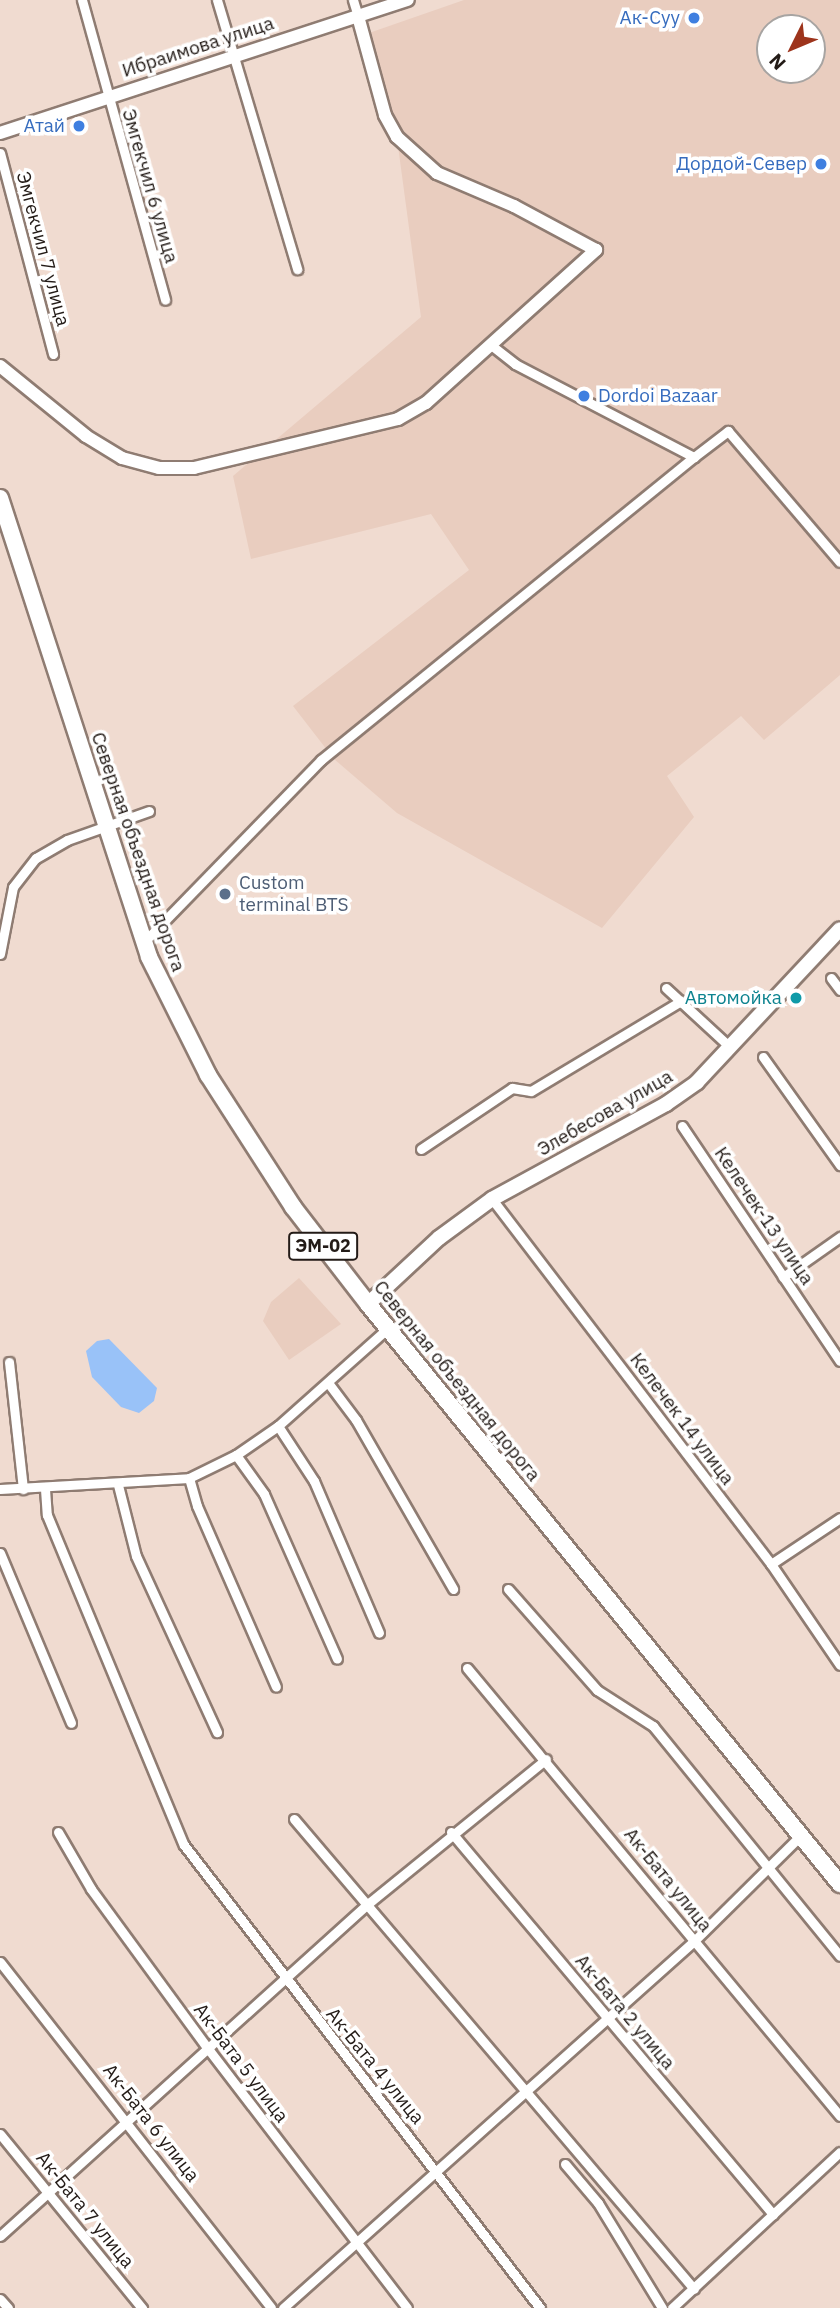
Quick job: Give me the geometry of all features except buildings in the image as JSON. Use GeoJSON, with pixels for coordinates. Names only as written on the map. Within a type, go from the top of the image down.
{"type":"FeatureCollection","features":[{"type":"Feature","properties":{"kind":"highway","name":"Северная объездная дорога"},"geometry":{"type":"LineString","coordinates":[[0,498],[144,942],[208,1075],[293,1207],[387,1329],[840,1884]]}},
{"type":"Feature","properties":{"kind":"main road","name":"Элебесова улица"},"geometry":{"type":"LineString","coordinates":[[368,1304],[439,1238],[492,1199],[666,1104],[696,1082],[840,929]]}},
{"type":"Feature","properties":{"kind":"street","name":"Эмгекчил 6 улица"},"geometry":{"type":"LineString","coordinates":[[82,0],[165,300]]}},
{"type":"Feature","properties":{"kind":"street"},"geometry":{"type":"LineString","coordinates":[[218,0],[298,269]]}},
{"type":"Feature","properties":{"kind":"street"},"geometry":{"type":"LineString","coordinates":[[0,366],[86,436],[122,458],[159,468],[194,468],[398,419],[426,403],[596,250],[514,206],[436,173],[397,137],[385,115],[354,0]]}},
{"type":"Feature","properties":{"kind":"street","name":"Ибраимова улица"},"geometry":{"type":"LineString","coordinates":[[0,133],[408,0]]}},
{"type":"Feature","properties":{"kind":"street","name":"Эмгекчил 7 улица"},"geometry":{"type":"LineString","coordinates":[[0,153],[54,354]]}},
{"type":"Feature","properties":{"kind":"street"},"geometry":{"type":"LineString","coordinates":[[492,345],[515,364],[694,457]]}},
{"type":"Feature","properties":{"kind":"street"},"geometry":{"type":"LineString","coordinates":[[144,942],[321,760],[728,431],[840,562]]}},
{"type":"Feature","properties":{"kind":"street"},"geometry":{"type":"LineString","coordinates":[[0,954],[13,887],[28,867],[66,839],[149,811]]}},
{"type":"Feature","properties":{"kind":"street"},"geometry":{"type":"LineString","coordinates":[[831,978],[840,990]]}},
{"type":"Feature","properties":{"kind":"street"},"geometry":{"type":"LineString","coordinates":[[666,988],[730,1047]]}},
{"type":"Feature","properties":{"kind":"street"},"geometry":{"type":"LineString","coordinates":[[421,1149],[512,1088],[531,1091],[681,1001]]}},
{"type":"Feature","properties":{"kind":"street"},"geometry":{"type":"LineString","coordinates":[[763,1057],[840,1165]]}},
{"type":"Feature","properties":{"kind":"street","name":"Келечек-13 улица"},"geometry":{"type":"LineString","coordinates":[[682,1126],[840,1362]]}},
{"type":"Feature","properties":{"kind":"street","name":"Келечек 14 улица"},"geometry":{"type":"LineString","coordinates":[[492,1199],[771,1564],[840,1665]]}},
{"type":"Feature","properties":{"kind":"street"},"geometry":{"type":"LineString","coordinates":[[783,1277],[840,1237]]}},
{"type":"Feature","properties":{"kind":"street"},"geometry":{"type":"LineString","coordinates":[[0,1489],[118,1485],[190,1478],[236,1455],[278,1426],[329,1384],[387,1329]]}},
{"type":"Feature","properties":{"kind":"street"},"geometry":{"type":"LineString","coordinates":[[9,1362],[23,1489]]}},
{"type":"Feature","properties":{"kind":"street"},"geometry":{"type":"LineString","coordinates":[[329,1384],[356,1420],[453,1588]]}},
{"type":"Feature","properties":{"kind":"street"},"geometry":{"type":"LineString","coordinates":[[278,1426],[314,1481],[379,1633]]}},
{"type":"Feature","properties":{"kind":"street"},"geometry":{"type":"LineString","coordinates":[[236,1455],[264,1494],[337,1659]]}},
{"type":"Feature","properties":{"kind":"street"},"geometry":{"type":"LineString","coordinates":[[190,1478],[197,1506],[276,1688]]}},
{"type":"Feature","properties":{"kind":"street"},"geometry":{"type":"LineString","coordinates":[[118,1485],[136,1556],[217,1732]]}},
{"type":"Feature","properties":{"kind":"street","name":"Ак-Бата 4 улица"},"geometry":{"type":"LineString","coordinates":[[45,1489],[47,1515],[184,1845],[284,1980],[438,2172],[540,2308]]}},
{"type":"Feature","properties":{"kind":"street"},"geometry":{"type":"LineString","coordinates":[[771,1564],[840,1518]]}},
{"type":"Feature","properties":{"kind":"street"},"geometry":{"type":"LineString","coordinates":[[0,1553],[71,1723]]}},
{"type":"Feature","properties":{"kind":"street"},"geometry":{"type":"LineString","coordinates":[[508,1589],[597,1690],[653,1726],[840,1956]]}},
{"type":"Feature","properties":{"kind":"street","name":"Ак-Бата улица"},"geometry":{"type":"LineString","coordinates":[[467,1668],[840,2116]]}},
{"type":"Feature","properties":{"kind":"street"},"geometry":{"type":"LineString","coordinates":[[0,2236],[369,1903],[451,1832],[545,1759]]}},
{"type":"Feature","properties":{"kind":"street"},"geometry":{"type":"LineString","coordinates":[[294,1819],[369,1903],[694,2289]]}},
{"type":"Feature","properties":{"kind":"street","name":"Ак-Бата 5 улица"},"geometry":{"type":"LineString","coordinates":[[58,1832],[91,1889],[209,2050],[407,2308]]}},
{"type":"Feature","properties":{"kind":"street","name":"Ак-Бата 2 улица"},"geometry":{"type":"LineString","coordinates":[[451,1832],[773,2214]]}},
{"type":"Feature","properties":{"kind":"street"},"geometry":{"type":"LineString","coordinates":[[283,2308],[358,2244],[695,1940],[800,1836]]}},
{"type":"Feature","properties":{"kind":"street","name":"Ак-Бата 6 улица"},"geometry":{"type":"LineString","coordinates":[[0,1962],[129,2122],[271,2308]]}},
{"type":"Feature","properties":{"kind":"street","name":"Ак-Бата 7 улица"},"geometry":{"type":"LineString","coordinates":[[0,2134],[142,2308]]}},
{"type":"Feature","properties":{"kind":"street"},"geometry":{"type":"LineString","coordinates":[[672,2308],[840,2152]]}},
{"type":"Feature","properties":{"kind":"street"},"geometry":{"type":"LineString","coordinates":[[565,2164],[598,2203],[662,2308]]}},
{"type":"Feature","properties":{"kind":"street"},"geometry":{"type":"LineString","coordinates":[[0,2299],[8,2308]]}},
{"type":"Feature","properties":{"kind":"shaded area","name":"Dordoi Bazaar"},"geometry":{"type":"Polygon","coordinates":[[[464,0],[840,0],[840,675],[764,740],[741,716],[667,776],[694,817],[602,928],[397,813],[334,759],[293,706],[469,570],[431,514],[251,559],[233,476],[421,317],[398,146],[369,33],[464,0]]]}},
{"type":"Feature","properties":{"kind":"shaded area"},"geometry":{"type":"Polygon","coordinates":[[[299,1278],[341,1324],[289,1360],[263,1321],[271,1302],[299,1278]]]}},
{"type":"Feature","properties":{"kind":"water"},"geometry":{"type":"Polygon","coordinates":[[[109,1339],[157,1388],[154,1401],[139,1413],[121,1407],[92,1377],[86,1351],[97,1341],[109,1339]]]}},
{"type":"Feature","properties":{"kind":"place","name":"Ак-Суу"},"geometry":{"type":"Point","coordinates":[694,18]}},
{"type":"Feature","properties":{"kind":"place","name":"Атай"},"geometry":{"type":"Point","coordinates":[79,126]}},
{"type":"Feature","properties":{"kind":"place","name":"Дордой-Север"},"geometry":{"type":"Point","coordinates":[821,164]}},
{"type":"Feature","properties":{"kind":"place","name":"Dordoi Bazaar"},"geometry":{"type":"Point","coordinates":[584,396]}},
{"type":"Feature","properties":{"kind":"place","name":"Custom terminal BTS"},"geometry":{"type":"Point","coordinates":[225,894]}},
{"type":"Feature","properties":{"kind":"place","name":"Автомойка"},"geometry":{"type":"Point","coordinates":[796,998]}}]}
